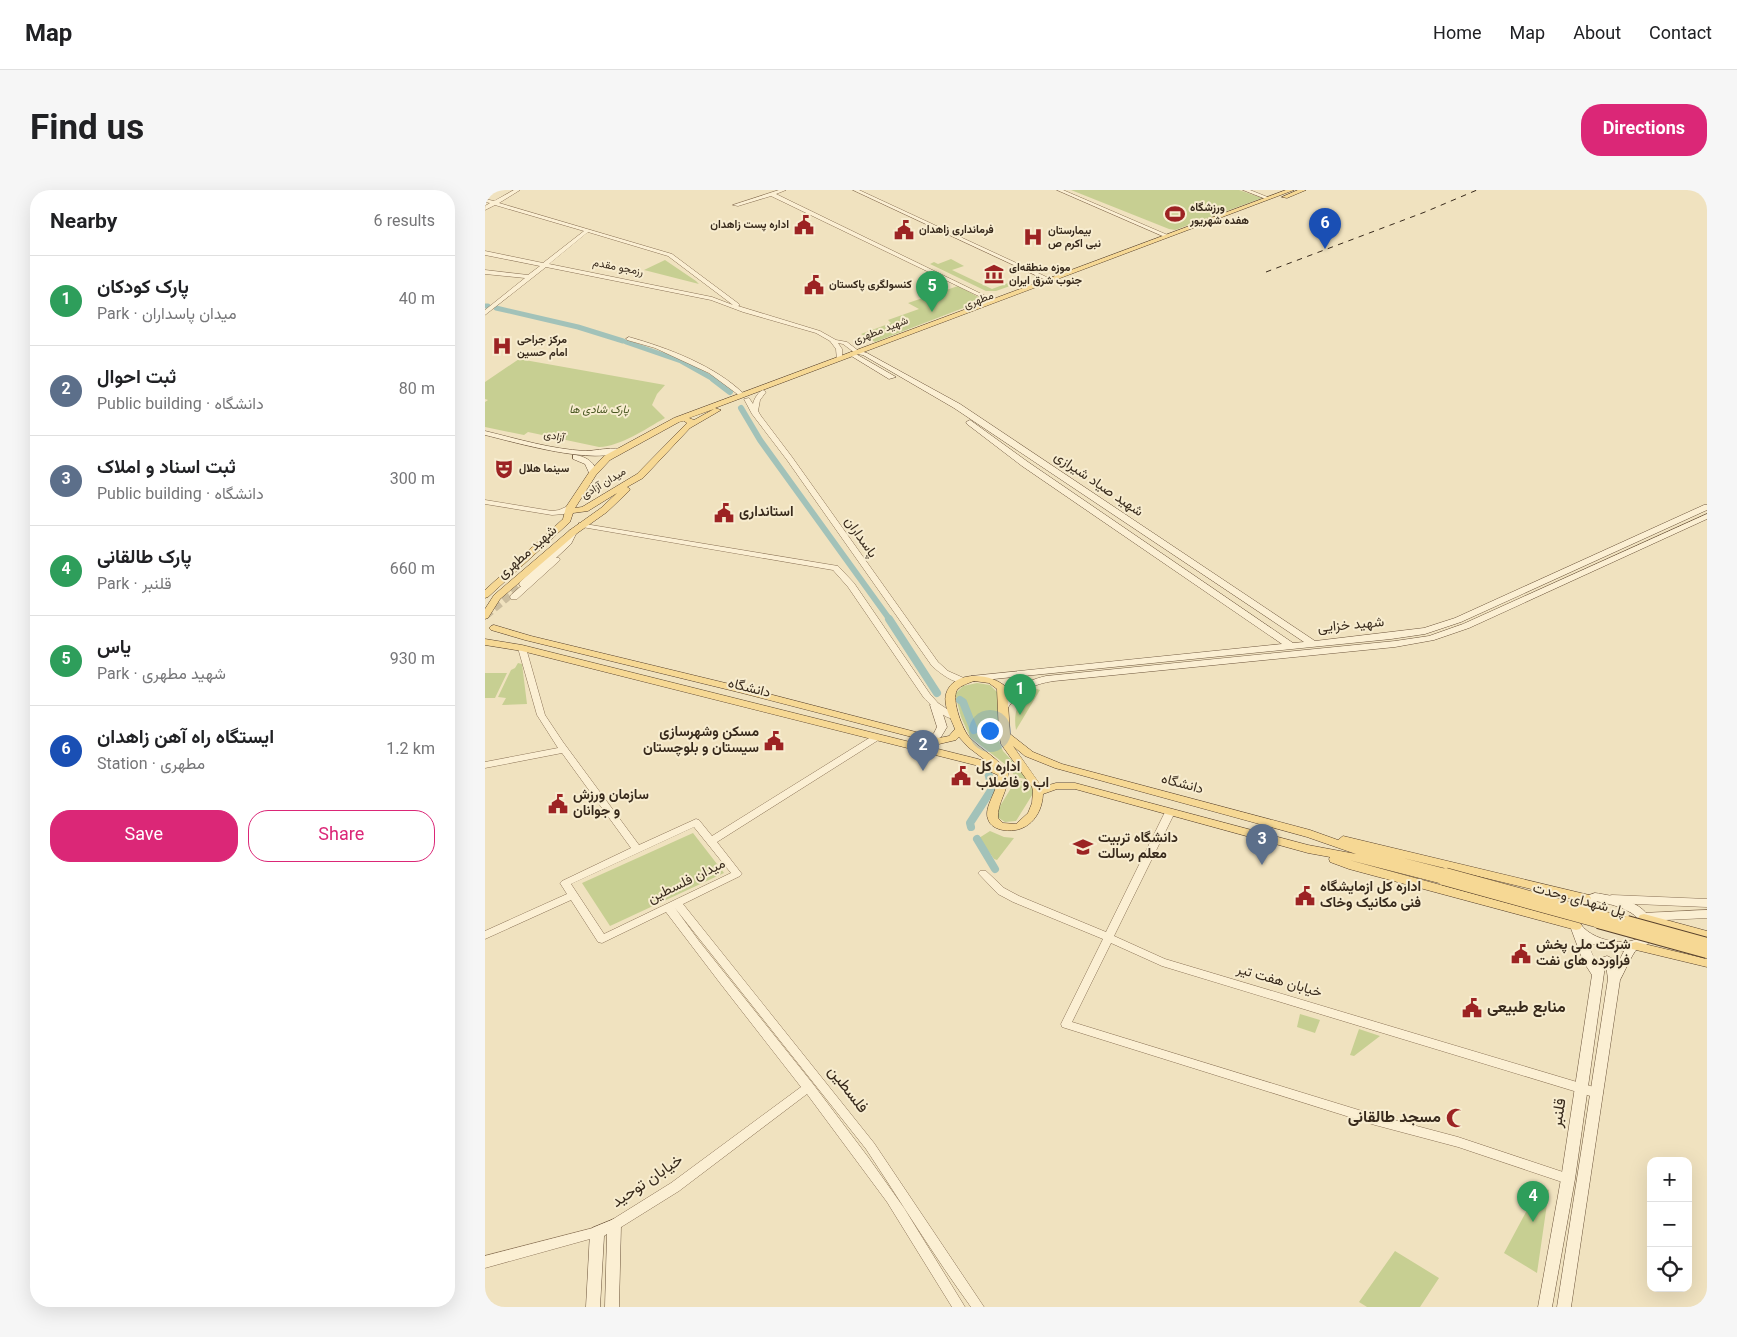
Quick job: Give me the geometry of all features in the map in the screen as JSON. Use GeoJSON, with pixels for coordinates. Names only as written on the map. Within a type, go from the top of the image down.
{"type":"FeatureCollection","features":[{"type":"Feature","properties":{"kind":"main road"},"geometry":{"type":"LineString","coordinates":[[994,303],[1050,280],[1291,190]]}},
{"type":"Feature","properties":{"kind":"main road","name":"مطهری"},"geometry":{"type":"LineString","coordinates":[[744,396],[763,392],[1273,198],[1303,190]]}},
{"type":"Feature","properties":{"kind":"main road","name":"شهید مطهری"},"geometry":{"type":"LineString","coordinates":[[677,420],[839,359],[858,355]]}},
{"type":"Feature","properties":{"kind":"main road","name":"شهید صیاد شیرازی"},"geometry":{"type":"LineString","coordinates":[[858,355],[957,406],[1313,644]]}},
{"type":"Feature","properties":{"kind":"main road","name":"شهید صیاد شیرازی"},"geometry":{"type":"LineString","coordinates":[[858,355],[961,416],[1025,464],[1291,646]]}},
{"type":"Feature","properties":{"kind":"main road","name":"شهید مطهری"},"geometry":{"type":"LineString","coordinates":[[690,426],[712,412],[744,396]]}},
{"type":"Feature","properties":{"kind":"main road"},"geometry":{"type":"LineString","coordinates":[[677,420],[690,420],[692,422],[690,426]]}},
{"type":"Feature","properties":{"kind":"main road","name":"میدان آزادی"},"geometry":{"type":"LineString","coordinates":[[677,420],[607,458],[593,473],[570,507],[575,511],[585,509],[640,476],[690,426]]}},
{"type":"Feature","properties":{"kind":"main road","name":"آزادی"},"geometry":{"type":"LineString","coordinates":[[485,433],[578,454],[602,454],[619,450]]}},
{"type":"Feature","properties":{"kind":"main road","name":"آزادی"},"geometry":{"type":"LineString","coordinates":[[485,438],[574,456],[588,461],[592,466],[593,473]]}},
{"type":"Feature","properties":{"kind":"main road","name":"شهید مطهری"},"geometry":{"type":"LineString","coordinates":[[485,618],[491,604],[497,597],[573,532],[604,510],[640,476]]}},
{"type":"Feature","properties":{"kind":"main road","name":"شهید مطهری"},"geometry":{"type":"LineString","coordinates":[[485,595],[567,520],[570,507]]}},
{"type":"Feature","properties":{"kind":"main road","name":"شهید خزایی"},"geometry":{"type":"LineString","coordinates":[[1004,707],[1009,698],[1020,688],[1033,681],[1261,652],[1291,646],[1406,634],[1442,626],[1707,507]]}},
{"type":"Feature","properties":{"kind":"main road","name":"شهید خزایی"},"geometry":{"type":"LineString","coordinates":[[973,678],[1261,652],[1411,642],[1450,632],[1707,516]]}},
{"type":"Feature","properties":{"kind":"main road"},"geometry":{"type":"LineString","coordinates":[[567,520],[582,525]]}},
{"type":"Feature","properties":{"kind":"main road"},"geometry":{"type":"LineString","coordinates":[[523,584],[568,542],[573,532]]}},
{"type":"Feature","properties":{"kind":"main road"},"geometry":{"type":"LineString","coordinates":[[530,554],[543,557]]}},
{"type":"Feature","properties":{"kind":"main road"},"geometry":{"type":"LineString","coordinates":[[485,618],[494,628],[493,634],[485,640]]}},
{"type":"Feature","properties":{"kind":"main road","name":"دانشگاه"},"geometry":{"type":"LineString","coordinates":[[494,628],[931,738],[946,740],[952,738],[959,730]]}},
{"type":"Feature","properties":{"kind":"main road","name":"دانشگاه"},"geometry":{"type":"LineString","coordinates":[[485,640],[978,762],[1003,773]]}},
{"type":"Feature","properties":{"kind":"main road"},"geometry":{"type":"LineString","coordinates":[[973,678],[985,679],[999,684],[1004,693],[1004,734],[1010,751],[1037,786],[1039,799],[1023,825],[1000,826],[993,819],[992,811],[1004,783],[1003,773],[994,763],[968,742],[959,730],[951,709],[950,695],[956,686],[963,681],[973,678]]}},
{"type":"Feature","properties":{"kind":"main road"},"geometry":{"type":"LineString","coordinates":[[931,738],[937,735],[942,727],[935,705]]}},
{"type":"Feature","properties":{"kind":"main road","name":"دانشگاه"},"geometry":{"type":"LineString","coordinates":[[1004,734],[1029,754],[1059,766],[1310,834],[1358,854]]}},
{"type":"Feature","properties":{"kind":"main road","name":"دانشگاه"},"geometry":{"type":"LineString","coordinates":[[1039,792],[1056,786],[1075,786],[1308,849],[1358,854]]}},
{"type":"Feature","properties":{"kind":"main road"},"geometry":{"type":"LineString","coordinates":[[1310,834],[1362,843],[1535,888],[1585,898],[1606,899],[1625,905],[1644,917],[1707,934]]}},
{"type":"Feature","properties":{"kind":"main road"},"geometry":{"type":"LineString","coordinates":[[1308,849],[1353,866],[1576,926],[1585,934],[1604,943],[1635,946],[1707,963]]}},
{"type":"Feature","properties":{"kind":"main road"},"geometry":{"type":"LineString","coordinates":[[1358,854],[1445,876]]}},
{"type":"Feature","properties":{"kind":"main road","name":"پل شهدای وحدت"},"geometry":{"type":"LineString","coordinates":[[1445,876],[1707,944]]}},
{"type":"Feature","properties":{"kind":"main road","name":"پل شهدای وحدت"},"geometry":{"type":"LineString","coordinates":[[1445,876],[1707,952]]}},
{"type":"Feature","properties":{"kind":"main road"},"geometry":{"type":"LineString","coordinates":[[1531,914],[1545,906],[1544,896],[1535,888]]}},
{"type":"Feature","properties":{"kind":"main road"},"geometry":{"type":"LineString","coordinates":[[1585,898],[1577,903],[1572,910],[1572,918],[1589,961],[1598,975]]}},
{"type":"Feature","properties":{"kind":"main road"},"geometry":{"type":"LineString","coordinates":[[1614,980],[1635,946],[1644,941],[1649,934],[1648,925],[1644,917]]}},
{"type":"Feature","properties":{"kind":"main road"},"geometry":{"type":"LineString","coordinates":[[1687,929],[1679,932],[1676,942],[1678,947],[1689,958]]}},
{"type":"Feature","properties":{"kind":"main road"},"geometry":{"type":"LineString","coordinates":[[1564,1307],[1614,980],[1613,967],[1610,961],[1602,960],[1599,963],[1598,975]]}},
{"type":"Feature","properties":{"kind":"main road","name":"قلنبر"},"geometry":{"type":"LineString","coordinates":[[1545,1307],[1568,1179],[1598,975]]}},
{"type":"Feature","properties":{"kind":"main road"},"geometry":{"type":"LineString","coordinates":[[612,1307],[614,1225]]}},
{"type":"Feature","properties":{"kind":"main road","name":"خیابان توحید"},"geometry":{"type":"LineString","coordinates":[[597,1232],[614,1225]]}},
{"type":"Feature","properties":{"kind":"main road"},"geometry":{"type":"LineString","coordinates":[[593,1307],[597,1232]]}},
{"type":"Feature","properties":{"kind":"street"},"geometry":{"type":"LineString","coordinates":[[485,208],[518,190]]}},
{"type":"Feature","properties":{"kind":"street"},"geometry":{"type":"LineString","coordinates":[[736,205],[785,190]]}},
{"type":"Feature","properties":{"kind":"street"},"geometry":{"type":"LineString","coordinates":[[855,190],[1050,280]]}},
{"type":"Feature","properties":{"kind":"street"},"geometry":{"type":"LineString","coordinates":[[1061,190],[1170,235]]}},
{"type":"Feature","properties":{"kind":"street"},"geometry":{"type":"LineString","coordinates":[[1067,190],[1170,235]]}},
{"type":"Feature","properties":{"kind":"street"},"geometry":{"type":"LineString","coordinates":[[1245,190],[1273,198]]}},
{"type":"Feature","properties":{"kind":"street"},"geometry":{"type":"LineString","coordinates":[[1257,190],[1273,198]]}},
{"type":"Feature","properties":{"kind":"street"},"geometry":{"type":"LineString","coordinates":[[772,194],[994,303]]}},
{"type":"Feature","properties":{"kind":"street"},"geometry":{"type":"LineString","coordinates":[[485,200],[670,255],[745,311],[818,332],[858,355]]}},
{"type":"Feature","properties":{"kind":"street"},"geometry":{"type":"LineString","coordinates":[[485,313],[588,230]]}},
{"type":"Feature","properties":{"kind":"street","name":"رزمجو مقدم"},"geometry":{"type":"LineString","coordinates":[[485,252],[712,299],[745,311]]}},
{"type":"Feature","properties":{"kind":"street"},"geometry":{"type":"LineString","coordinates":[[485,272],[529,277]]}},
{"type":"Feature","properties":{"kind":"street","name":"پاسداران"},"geometry":{"type":"LineString","coordinates":[[629,339],[657,347],[711,372],[744,396],[754,413],[792,462],[844,539],[935,664],[945,673],[963,681]]}},
{"type":"Feature","properties":{"kind":"street"},"geometry":{"type":"LineString","coordinates":[[833,340],[839,349],[839,359]]}},
{"type":"Feature","properties":{"kind":"street"},"geometry":{"type":"LineString","coordinates":[[754,413],[757,400],[763,392]]}},
{"type":"Feature","properties":{"kind":"street"},"geometry":{"type":"LineString","coordinates":[[487,504],[552,513],[561,512],[570,507]]}},
{"type":"Feature","properties":{"kind":"street"},"geometry":{"type":"LineString","coordinates":[[487,504],[556,519],[559,521],[559,528]]}},
{"type":"Feature","properties":{"kind":"street"},"geometry":{"type":"LineString","coordinates":[[582,525],[835,568],[851,585],[935,705],[955,717]]}},
{"type":"Feature","properties":{"kind":"street"},"geometry":{"type":"LineString","coordinates":[[513,597],[555,560]]}},
{"type":"Feature","properties":{"kind":"street"},"geometry":{"type":"LineString","coordinates":[[522,648],[541,715],[564,750],[637,849]]}},
{"type":"Feature","properties":{"kind":"street"},"geometry":{"type":"LineString","coordinates":[[711,841],[877,738]]}},
{"type":"Feature","properties":{"kind":"street"},"geometry":{"type":"LineString","coordinates":[[485,765],[564,750]]}},
{"type":"Feature","properties":{"kind":"street"},"geometry":{"type":"LineString","coordinates":[[1170,812],[1066,1024],[1375,1120],[1458,1142],[1568,1179]]}},
{"type":"Feature","properties":{"kind":"street","name":"میدان فلسطین"},"geometry":{"type":"LineString","coordinates":[[696,822],[711,841],[737,874],[602,938],[565,883],[696,822]]}},
{"type":"Feature","properties":{"kind":"street","name":"خیابان هفت تیر"},"geometry":{"type":"LineString","coordinates":[[983,873],[1001,891],[1016,899],[1162,962],[1597,1094]]}},
{"type":"Feature","properties":{"kind":"street"},"geometry":{"type":"LineString","coordinates":[[485,934],[573,895]]}},
{"type":"Feature","properties":{"kind":"street"},"geometry":{"type":"LineString","coordinates":[[1606,899],[1707,903]]}},
{"type":"Feature","properties":{"kind":"street","name":"فلسطین"},"geometry":{"type":"LineString","coordinates":[[672,905],[708,962],[809,1087],[891,1199],[944,1286],[959,1307]]}},
{"type":"Feature","properties":{"kind":"street","name":"فلسطین"},"geometry":{"type":"LineString","coordinates":[[672,905],[870,1146],[899,1187],[956,1278],[978,1307]]}},
{"type":"Feature","properties":{"kind":"street"},"geometry":{"type":"LineString","coordinates":[[1644,917],[1707,914]]}},
{"type":"Feature","properties":{"kind":"street","name":"خیابان توحید"},"geometry":{"type":"LineString","coordinates":[[614,1225],[675,1187],[809,1087]]}},
{"type":"Feature","properties":{"kind":"street"},"geometry":{"type":"LineString","coordinates":[[858,1153],[870,1146]]}},
{"type":"Feature","properties":{"kind":"street","name":"خیابان توحید"},"geometry":{"type":"LineString","coordinates":[[485,1262],[597,1232]]}},
{"type":"Feature","properties":{"kind":"green space","name":"ورزشگاه هفده شهریور"},"geometry":{"type":"Polygon","coordinates":[[[1071,190],[1239,190],[1262,198],[1175,230],[1071,190]]]}},
{"type":"Feature","properties":{"kind":"green space"},"geometry":{"type":"Polygon","coordinates":[[[951,259],[964,266],[952,270],[992,289],[1008,283],[1010,286],[996,291],[986,291],[930,264],[934,262],[938,264],[951,259]]]}},
{"type":"Feature","properties":{"kind":"green space"},"geometry":{"type":"Polygon","coordinates":[[[665,260],[696,281],[699,284],[644,270],[665,260]]]}},
{"type":"Feature","properties":{"kind":"green space"},"geometry":{"type":"Polygon","coordinates":[[[958,286],[984,300],[875,342],[861,334],[891,323],[888,320],[919,309],[908,303],[958,286]]]}},
{"type":"Feature","properties":{"kind":"green space","name":"پارک شادی ها"},"geometry":{"type":"Polygon","coordinates":[[[519,359],[665,385],[657,394],[652,405],[665,418],[616,444],[599,447],[528,432],[524,435],[485,427],[485,402],[488,400],[485,399],[485,382],[519,359]]]}},
{"type":"Feature","properties":{"kind":"green space"},"geometry":{"type":"Polygon","coordinates":[[[518,663],[522,664],[527,704],[502,705],[506,698],[498,697],[511,670],[518,663]]]}},
{"type":"Feature","properties":{"kind":"green space"},"geometry":{"type":"Polygon","coordinates":[[[485,673],[507,673],[495,698],[485,698],[485,673]]]}},
{"type":"Feature","properties":{"kind":"green space"},"geometry":{"type":"Polygon","coordinates":[[[977,683],[990,685],[998,693],[999,741],[1003,751],[1030,780],[1016,777],[1006,765],[970,737],[961,717],[955,694],[963,686],[977,683]]]}},
{"type":"Feature","properties":{"kind":"green space"},"geometry":{"type":"Polygon","coordinates":[[[1031,687],[1040,690],[1016,730],[1015,718],[1017,707],[1031,687]]]}},
{"type":"Feature","properties":{"kind":"green space"},"geometry":{"type":"Polygon","coordinates":[[[1016,780],[1032,783],[1034,792],[1016,821],[1005,822],[997,817],[997,811],[1016,780]]]}},
{"type":"Feature","properties":{"kind":"green space"},"geometry":{"type":"Polygon","coordinates":[[[990,831],[1004,837],[1014,838],[997,860],[994,859],[979,838],[990,831]]]}},
{"type":"Feature","properties":{"kind":"green space"},"geometry":{"type":"Polygon","coordinates":[[[693,833],[724,873],[610,926],[582,883],[693,833]]]}},
{"type":"Feature","properties":{"kind":"green space"},"geometry":{"type":"Polygon","coordinates":[[[1300,1014],[1320,1020],[1315,1033],[1297,1027],[1300,1014]]]}},
{"type":"Feature","properties":{"kind":"green space"},"geometry":{"type":"Polygon","coordinates":[[[1359,1029],[1380,1036],[1354,1056],[1350,1055],[1359,1029]]]}},
{"type":"Feature","properties":{"kind":"green space"},"geometry":{"type":"Polygon","coordinates":[[[1540,1186],[1549,1190],[1537,1273],[1504,1253],[1540,1186]]]}},
{"type":"Feature","properties":{"kind":"green space"},"geometry":{"type":"Polygon","coordinates":[[[1395,1251],[1439,1278],[1420,1307],[1367,1307],[1359,1302],[1395,1251]]]}},
{"type":"Feature","properties":{"kind":"waterway"},"geometry":{"type":"LineString","coordinates":[[496,308],[578,327],[623,341]]}},
{"type":"Feature","properties":{"kind":"waterway"},"geometry":{"type":"LineString","coordinates":[[626,342],[681,361],[715,380]]}},
{"type":"Feature","properties":{"kind":"waterway"},"geometry":{"type":"LineString","coordinates":[[713,379],[730,392]]}},
{"type":"Feature","properties":{"kind":"waterway"},"geometry":{"type":"LineString","coordinates":[[741,408],[760,440],[890,620]]}},
{"type":"Feature","properties":{"kind":"waterway"},"geometry":{"type":"LineString","coordinates":[[889,619],[937,693]]}},
{"type":"Feature","properties":{"kind":"waterway"},"geometry":{"type":"LineString","coordinates":[[960,700],[963,702],[974,730]]}},
{"type":"Feature","properties":{"kind":"waterway"},"geometry":{"type":"LineString","coordinates":[[971,827],[970,823],[992,789],[988,772]]}},
{"type":"Feature","properties":{"kind":"waterway"},"geometry":{"type":"LineString","coordinates":[[977,839],[995,869]]}},
{"type":"Feature","properties":{"kind":"tunnel"},"geometry":{"type":"LineString","coordinates":[[485,616],[523,584]]}},
{"type":"Feature","properties":{"kind":"railway"},"geometry":{"type":"LineString","coordinates":[[1266,272],[1425,212],[1477,190]]}},
{"type":"Feature","properties":{"kind":"place","name":"ورزشگاه هفده شهریور"},"geometry":{"type":"Point","coordinates":[1175,214]}},
{"type":"Feature","properties":{"kind":"place","name":"اداره پست زاهدان"},"geometry":{"type":"Point","coordinates":[804,225]}},
{"type":"Feature","properties":{"kind":"place","name":"فرمانداری زاهدان"},"geometry":{"type":"Point","coordinates":[904,230]}},
{"type":"Feature","properties":{"kind":"place","name":"بیمارستان نبی اکرم ص"},"geometry":{"type":"Point","coordinates":[1033,237]}},
{"type":"Feature","properties":{"kind":"place","name":"ایستگاه راه آهن زاهدان"},"geometry":{"type":"Point","coordinates":[1325,249]}},
{"type":"Feature","properties":{"kind":"place","name":"موزه منطقه‌ای جنوب شرق ایران"},"geometry":{"type":"Point","coordinates":[994,274]}},
{"type":"Feature","properties":{"kind":"place","name":"کنسولگری پاکستان"},"geometry":{"type":"Point","coordinates":[814,285]}},
{"type":"Feature","properties":{"kind":"place","name":"یاس"},"geometry":{"type":"Point","coordinates":[932,312]}},
{"type":"Feature","properties":{"kind":"place","name":"مرکز جراحی امام حسین"},"geometry":{"type":"Point","coordinates":[502,346]}},
{"type":"Feature","properties":{"kind":"place","name":"سینما هلال"},"geometry":{"type":"Point","coordinates":[504,469]}},
{"type":"Feature","properties":{"kind":"place","name":"استانداری"},"geometry":{"type":"Point","coordinates":[724,513]}},
{"type":"Feature","properties":{"kind":"place","name":"پارک کودکان"},"geometry":{"type":"Point","coordinates":[1020,715]}},
{"type":"Feature","properties":{"kind":"place","name":"مسکن وشهرسازی سیستان و بلوچستان"},"geometry":{"type":"Point","coordinates":[774,741]}},
{"type":"Feature","properties":{"kind":"place","name":"ثبت احوال"},"geometry":{"type":"Point","coordinates":[923,771]}},
{"type":"Feature","properties":{"kind":"place","name":"اداره کل اب و فاضلاب"},"geometry":{"type":"Point","coordinates":[961,776]}},
{"type":"Feature","properties":{"kind":"place","name":"سازمان ورزش و جوانان"},"geometry":{"type":"Point","coordinates":[558,804]}},
{"type":"Feature","properties":{"kind":"place","name":"دانشگاه تربیت معلم رسالت"},"geometry":{"type":"Point","coordinates":[1083,847]}},
{"type":"Feature","properties":{"kind":"place","name":"ثبت اسناد و املاک"},"geometry":{"type":"Point","coordinates":[1262,865]}},
{"type":"Feature","properties":{"kind":"place","name":"اداره کل ازمایشگاه فنی مکانیک وخاک"},"geometry":{"type":"Point","coordinates":[1305,896]}},
{"type":"Feature","properties":{"kind":"place","name":"شرکت ملی پخش فراورده های نفت"},"geometry":{"type":"Point","coordinates":[1521,954]}},
{"type":"Feature","properties":{"kind":"place","name":"منابع طبیعی"},"geometry":{"type":"Point","coordinates":[1472,1008]}},
{"type":"Feature","properties":{"kind":"place","name":"مسجد طالقانی"},"geometry":{"type":"Point","coordinates":[1456,1118]}},
{"type":"Feature","properties":{"kind":"place","name":"پارک طالقانی"},"geometry":{"type":"Point","coordinates":[1533,1222]}}]}
